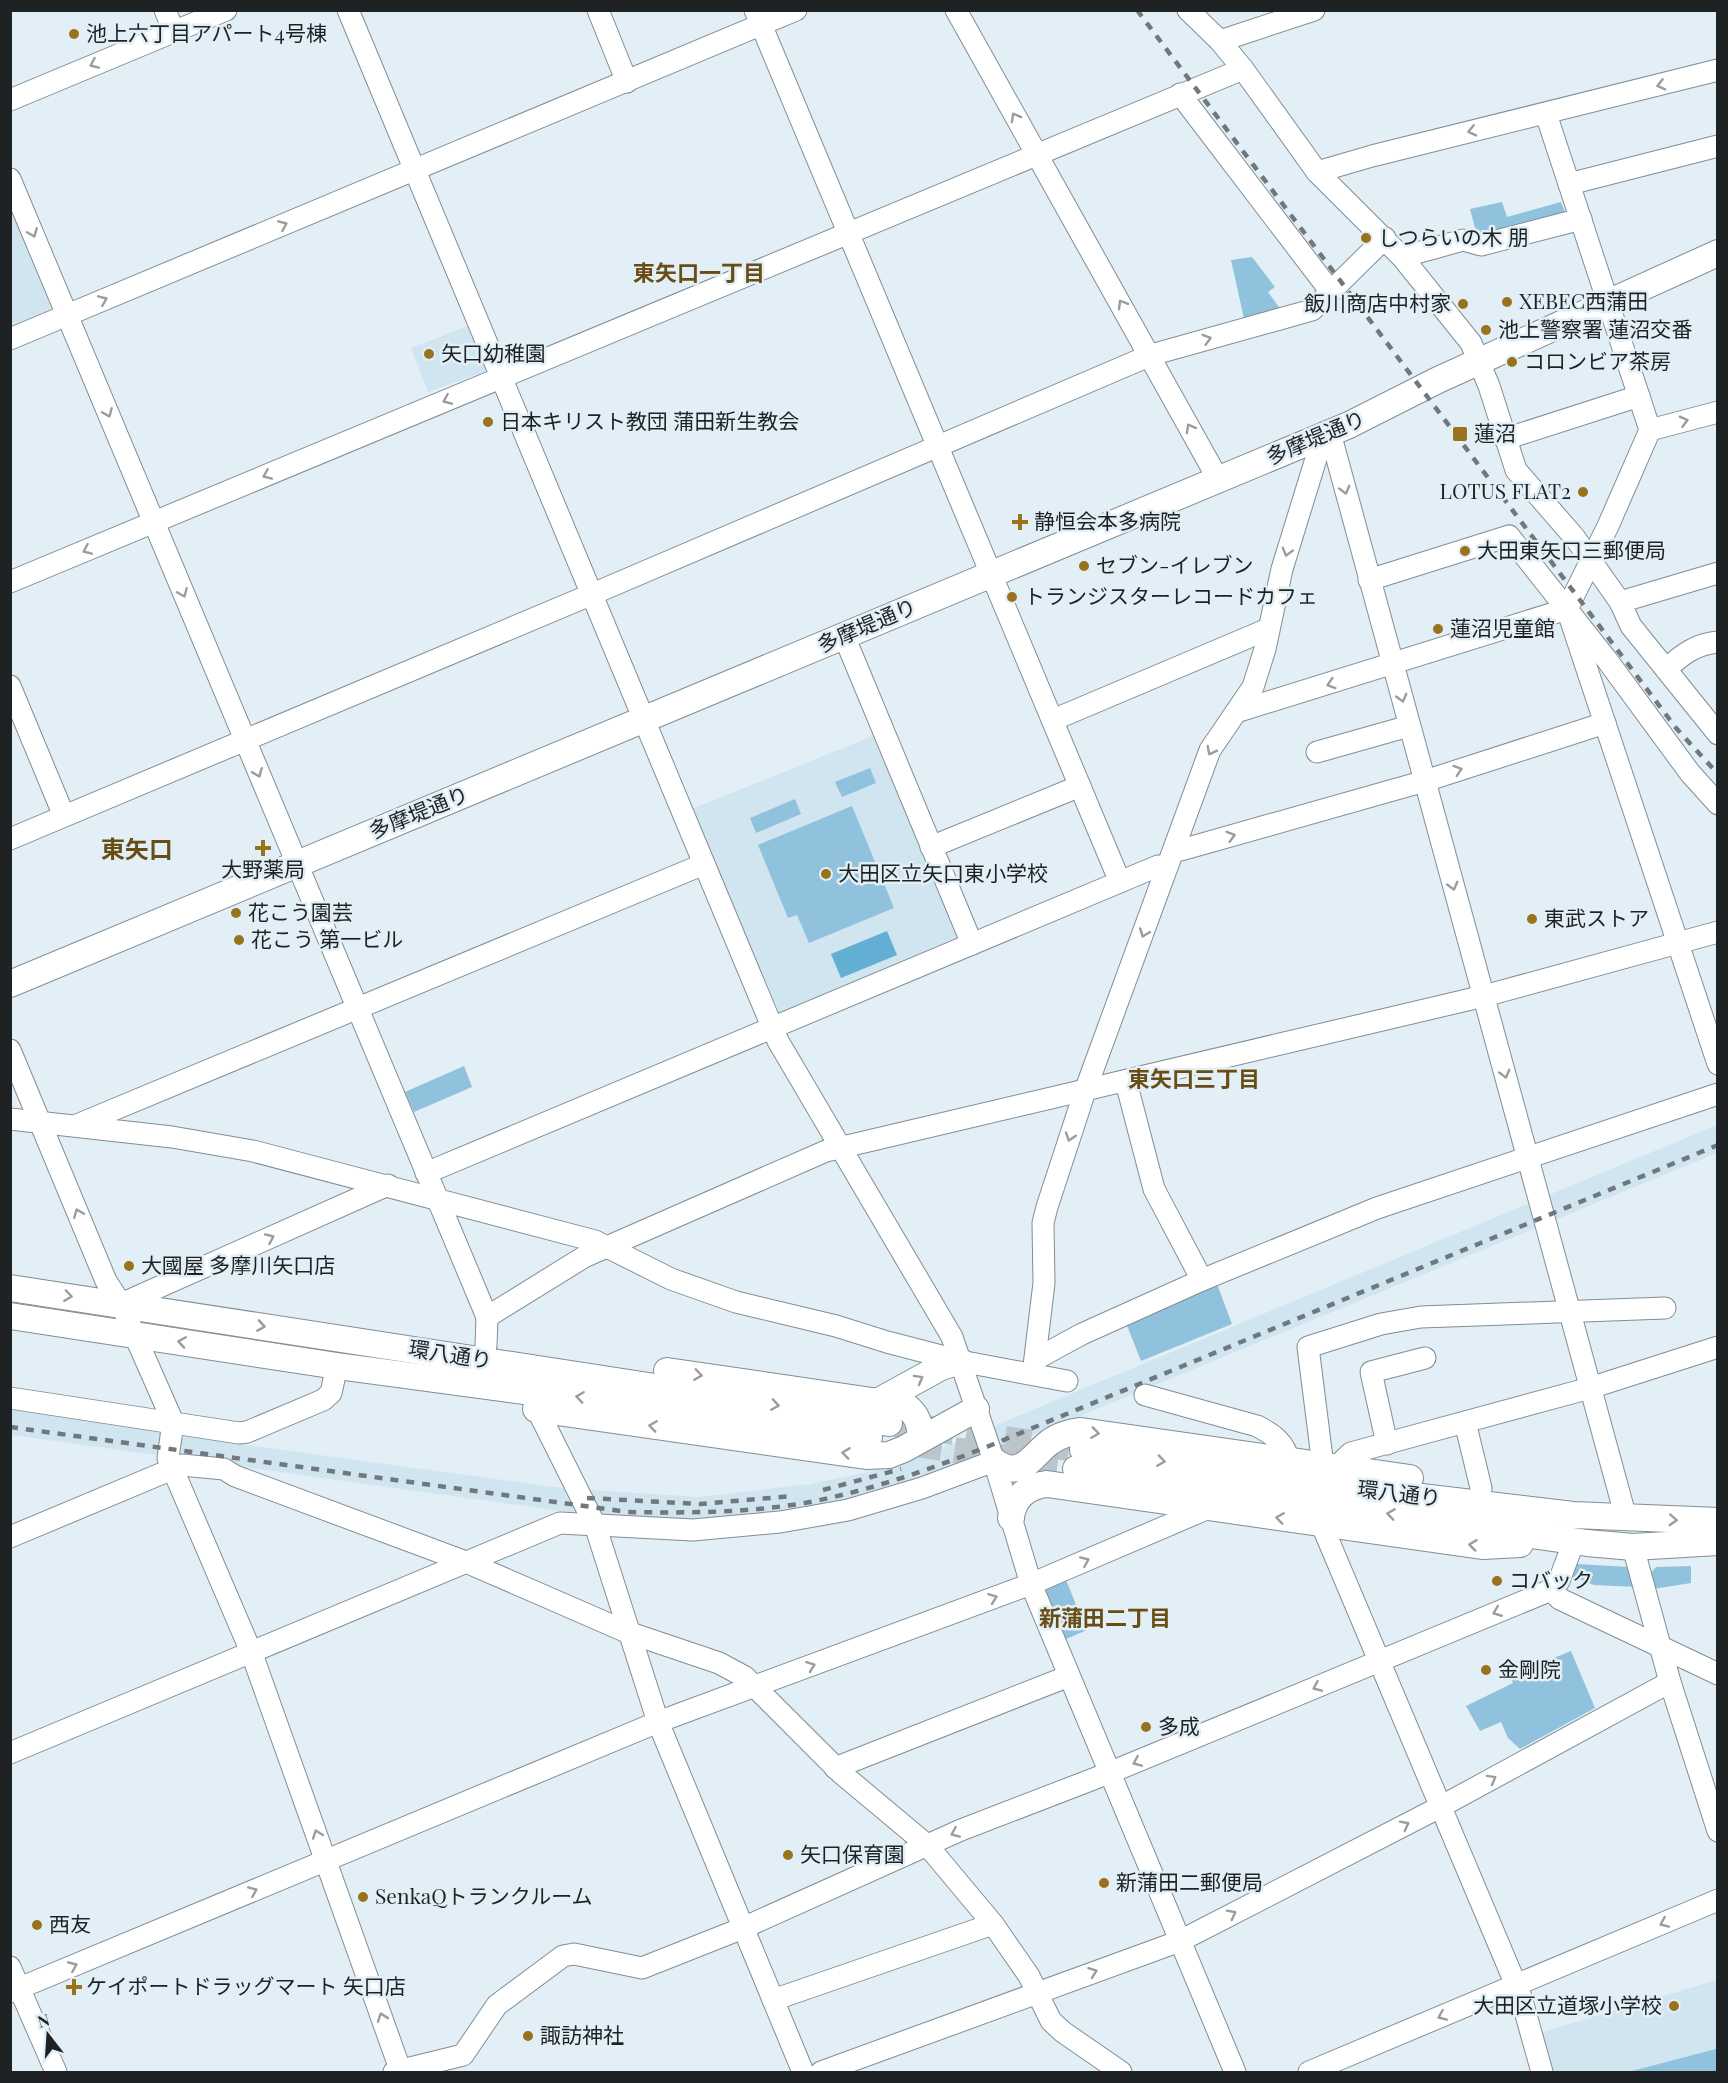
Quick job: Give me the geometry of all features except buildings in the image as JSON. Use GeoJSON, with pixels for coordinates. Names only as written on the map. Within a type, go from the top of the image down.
{"type":"FeatureCollection","features":[{"type":"Feature","properties":{"kind":"main road","name":"多摩堤通り"},"geometry":{"type":"LineString","coordinates":[[10,984],[1326,434],[1479,361],[1718,253]]}},
{"type":"Feature","properties":{"kind":"main road","name":"環八通り"},"geometry":{"type":"LineString","coordinates":[[10,1288],[121,1304],[408,1361],[885,1421]]}},
{"type":"Feature","properties":{"kind":"main road","name":"環八通り"},"geometry":{"type":"LineString","coordinates":[[10,1316],[336,1366],[408,1361]]}},
{"type":"Feature","properties":{"kind":"main road"},"geometry":{"type":"LineString","coordinates":[[408,1361],[486,1346],[885,1421],[906,1406],[915,1414],[920,1424],[921,1439]]}},
{"type":"Feature","properties":{"kind":"main road"},"geometry":{"type":"LineString","coordinates":[[408,1361],[441,1389],[537,1409],[866,1456],[889,1455],[976,1409]]}},
{"type":"Feature","properties":{"kind":"main road"},"geometry":{"type":"LineString","coordinates":[[885,1421],[940,1367],[960,1361]]}},
{"type":"Feature","properties":{"kind":"main road"},"geometry":{"type":"LineString","coordinates":[[994,1461],[1005,1466],[1017,1467],[1030,1462],[1052,1440],[1081,1431],[1525,1495],[1573,1515]]}},
{"type":"Feature","properties":{"kind":"main road"},"geometry":{"type":"LineString","coordinates":[[1042,1449],[1044,1470],[1048,1476],[1074,1468],[1204,1507],[1482,1546],[1581,1542]]}},
{"type":"Feature","properties":{"kind":"main road","name":"環八通り"},"geometry":{"type":"LineString","coordinates":[[1074,1468],[1346,1488],[1573,1515],[1718,1521]]}},
{"type":"Feature","properties":{"kind":"main road","name":"環八通り"},"geometry":{"type":"LineString","coordinates":[[1074,1468],[1581,1542],[1633,1547],[1718,1542]]}},
{"type":"Feature","properties":{"kind":"main road"},"geometry":{"type":"LineString","coordinates":[[1011,1518],[1017,1498],[1028,1489],[1047,1484],[1074,1468]]}},
{"type":"Feature","properties":{"kind":"street"},"geometry":{"type":"LineString","coordinates":[[165,10],[174,32]]}},
{"type":"Feature","properties":{"kind":"street"},"geometry":{"type":"LineString","coordinates":[[10,100],[226,10]]}},
{"type":"Feature","properties":{"kind":"street"},"geometry":{"type":"LineString","coordinates":[[348,10],[772,1028],[952,1337],[994,1461],[1031,1584],[1235,2073]]}},
{"type":"Feature","properties":{"kind":"street"},"geometry":{"type":"LineString","coordinates":[[598,10],[627,82]]}},
{"type":"Feature","properties":{"kind":"street"},"geometry":{"type":"LineString","coordinates":[[10,339],[627,82],[758,18],[795,10]]}},
{"type":"Feature","properties":{"kind":"street"},"geometry":{"type":"LineString","coordinates":[[956,10],[1151,355],[1218,479]]}},
{"type":"Feature","properties":{"kind":"street"},"geometry":{"type":"LineString","coordinates":[[1188,10],[1220,41],[1243,69],[1317,172],[1385,238],[1471,343],[1516,470],[1575,538],[1620,602],[1631,626],[1718,734]]}},
{"type":"Feature","properties":{"kind":"street"},"geometry":{"type":"LineString","coordinates":[[1220,41],[1314,10]]}},
{"type":"Feature","properties":{"kind":"street"},"geometry":{"type":"LineString","coordinates":[[758,18],[1120,882]]}},
{"type":"Feature","properties":{"kind":"street"},"geometry":{"type":"LineString","coordinates":[[10,582],[1243,69]]}},
{"type":"Feature","properties":{"kind":"street"},"geometry":{"type":"LineString","coordinates":[[1317,172],[1372,156],[1718,70]]}},
{"type":"Feature","properties":{"kind":"street"},"geometry":{"type":"LineString","coordinates":[[1180,94],[1331,292]]}},
{"type":"Feature","properties":{"kind":"street"},"geometry":{"type":"LineString","coordinates":[[1546,114],[1650,430],[1567,609],[1679,944],[1712,1026],[1718,1064]]}},
{"type":"Feature","properties":{"kind":"street"},"geometry":{"type":"LineString","coordinates":[[1569,184],[1718,146]]}},
{"type":"Feature","properties":{"kind":"street"},"geometry":{"type":"LineString","coordinates":[[10,179],[487,1317],[486,1346]]}},
{"type":"Feature","properties":{"kind":"street"},"geometry":{"type":"LineString","coordinates":[[1402,257],[1463,240],[1481,245],[1581,219]]}},
{"type":"Feature","properties":{"kind":"street"},"geometry":{"type":"LineString","coordinates":[[10,839],[1151,355],[1312,310],[1385,238]]}},
{"type":"Feature","properties":{"kind":"street"},"geometry":{"type":"LineString","coordinates":[[1505,439],[1639,396]]}},
{"type":"Feature","properties":{"kind":"street"},"geometry":{"type":"LineString","coordinates":[[1650,430],[1716,416]]}},
{"type":"Feature","properties":{"kind":"street"},"geometry":{"type":"LineString","coordinates":[[1326,434],[1393,665],[1626,1518]]}},
{"type":"Feature","properties":{"kind":"street"},"geometry":{"type":"LineString","coordinates":[[1034,1366],[1044,1283],[1043,1223],[1085,1092],[1210,750],[1253,687],[1266,649],[1282,569],[1326,434]]}},
{"type":"Feature","properties":{"kind":"street"},"geometry":{"type":"LineString","coordinates":[[1369,580],[1509,536],[1567,609],[1683,764],[1718,804]]}},
{"type":"Feature","properties":{"kind":"street"},"geometry":{"type":"LineString","coordinates":[[1620,602],[1718,573]]}},
{"type":"Feature","properties":{"kind":"street"},"geometry":{"type":"LineString","coordinates":[[1236,712],[1567,609]]}},
{"type":"Feature","properties":{"kind":"street"},"geometry":{"type":"LineString","coordinates":[[1053,720],[1269,629]]}},
{"type":"Feature","properties":{"kind":"street"},"geometry":{"type":"LineString","coordinates":[[844,636],[972,944]]}},
{"type":"Feature","properties":{"kind":"street"},"geometry":{"type":"LineString","coordinates":[[1666,669],[1686,652],[1705,643],[1718,642]]}},
{"type":"Feature","properties":{"kind":"street"},"geometry":{"type":"LineString","coordinates":[[10,686],[64,816]]}},
{"type":"Feature","properties":{"kind":"street"},"geometry":{"type":"LineString","coordinates":[[426,1173],[1158,866],[1181,850],[1425,781],[1605,723]]}},
{"type":"Feature","properties":{"kind":"street"},"geometry":{"type":"LineString","coordinates":[[1317,752],[1409,726]]}},
{"type":"Feature","properties":{"kind":"street"},"geometry":{"type":"LineString","coordinates":[[931,847],[1080,786]]}},
{"type":"Feature","properties":{"kind":"street"},"geometry":{"type":"LineString","coordinates":[[76,1126],[704,864]]}},
{"type":"Feature","properties":{"kind":"street"},"geometry":{"type":"LineString","coordinates":[[487,1317],[584,1257],[840,1146],[1085,1092],[1484,996],[1718,932]]}},
{"type":"Feature","properties":{"kind":"street"},"geometry":{"type":"LineString","coordinates":[[10,1050],[106,1281],[121,1304],[172,1422],[168,1458],[252,1654],[326,1860],[398,2072],[463,2055],[497,2005],[563,1956],[574,1954],[642,1968],[743,1928],[927,1845],[1023,1805],[1109,1773],[1551,1590],[1559,1581],[1581,1542]]}},
{"type":"Feature","properties":{"kind":"street"},"geometry":{"type":"LineString","coordinates":[[1126,1082],[1154,1189],[1202,1280]]}},
{"type":"Feature","properties":{"kind":"street"},"geometry":{"type":"LineString","coordinates":[[1034,1366],[1202,1280],[1377,1208],[1718,1094]]}},
{"type":"Feature","properties":{"kind":"street"},"geometry":{"type":"LineString","coordinates":[[10,1119],[172,1137],[252,1151],[595,1241],[671,1279],[736,1302],[836,1326],[960,1361],[1034,1366],[1067,1381]]}},
{"type":"Feature","properties":{"kind":"street"},"geometry":{"type":"LineString","coordinates":[[121,1304],[388,1185]]}},
{"type":"Feature","properties":{"kind":"street"},"geometry":{"type":"LineString","coordinates":[[1665,1308],[1421,1317],[1381,1324],[1308,1347],[1329,1467],[1351,1454],[1590,1388],[1718,1347]]}},
{"type":"Feature","properties":{"kind":"street"},"geometry":{"type":"LineString","coordinates":[[1387,1444],[1371,1372],[1425,1358]]}},
{"type":"Feature","properties":{"kind":"street"},"geometry":{"type":"LineString","coordinates":[[10,1398],[247,1432],[323,1400],[331,1394],[336,1366]]}},
{"type":"Feature","properties":{"kind":"street"},"geometry":{"type":"LineString","coordinates":[[1145,1395],[1257,1426],[1278,1440],[1287,1450],[1289,1461]]}},
{"type":"Feature","properties":{"kind":"street"},"geometry":{"type":"LineString","coordinates":[[537,1409],[595,1525],[627,1632],[658,1722],[803,2073]]}},
{"type":"Feature","properties":{"kind":"street"},"geometry":{"type":"LineString","coordinates":[[1465,1422],[1481,1488]]}},
{"type":"Feature","properties":{"kind":"street"},"geometry":{"type":"LineString","coordinates":[[10,1753],[252,1654],[560,1523],[693,1530],[780,1522],[849,1510],[922,1488],[994,1461]]}},
{"type":"Feature","properties":{"kind":"street"},"geometry":{"type":"LineString","coordinates":[[10,1537],[183,1465],[224,1469],[235,1476],[466,1562],[627,1632],[719,1663],[756,1686],[835,1768],[927,1845],[993,1924],[1038,1992],[1051,2020],[1063,2032],[1121,2073]]}},
{"type":"Feature","properties":{"kind":"street"},"geometry":{"type":"LineString","coordinates":[[15,1990],[658,1722],[1031,1584],[1204,1510],[1204,1507]]}},
{"type":"Feature","properties":{"kind":"street"},"geometry":{"type":"LineString","coordinates":[[1321,1524],[1515,1985],[1542,2073]]}},
{"type":"Feature","properties":{"kind":"street"},"geometry":{"type":"LineString","coordinates":[[1633,1547],[1670,1682],[1718,1831]]}},
{"type":"Feature","properties":{"kind":"street"},"geometry":{"type":"LineString","coordinates":[[1551,1590],[1560,1599],[1718,1674]]}},
{"type":"Feature","properties":{"kind":"street"},"geometry":{"type":"LineString","coordinates":[[835,1768],[1069,1676]]}},
{"type":"Feature","properties":{"kind":"street"},"geometry":{"type":"LineString","coordinates":[[821,2073],[1180,1941],[1440,1807],[1670,1682]]}},
{"type":"Feature","properties":{"kind":"street"},"geometry":{"type":"LineString","coordinates":[[1309,2073],[1718,1900]]}},
{"type":"Feature","properties":{"kind":"street"},"geometry":{"type":"LineString","coordinates":[[773,2000],[993,1924]]}},
{"type":"Feature","properties":{"kind":"street"},"geometry":{"type":"LineString","coordinates":[[10,1967],[15,1990],[56,2073]]}},
{"type":"Feature","properties":{"kind":"shaded area"},"geometry":{"type":"Polygon","coordinates":[[[1502,202],[1507,217],[1561,202],[1567,218],[1478,239],[1470,209],[1502,202]]]}},
{"type":"Feature","properties":{"kind":"shaded area"},"geometry":{"type":"Polygon","coordinates":[[[10,207],[53,309],[11,327],[10,327],[10,207]]]}},
{"type":"Feature","properties":{"kind":"shaded area"},"geometry":{"type":"Polygon","coordinates":[[[1252,257],[1275,287],[1268,292],[1283,313],[1245,323],[1231,260],[1252,257]]]}},
{"type":"Feature","properties":{"kind":"shaded area"},"geometry":{"type":"Polygon","coordinates":[[[468,326],[486,371],[428,392],[411,348],[468,326]]]}},
{"type":"Feature","properties":{"kind":"shaded area","name":"大田区立矢口東小学校"},"geometry":{"type":"Polygon","coordinates":[[[875,735],[960,939],[780,1014],[692,809],[875,735]]]}},
{"type":"Feature","properties":{"kind":"shaded area"},"geometry":{"type":"Polygon","coordinates":[[[870,768],[876,783],[842,797],[835,782],[870,768]]]}},
{"type":"Feature","properties":{"kind":"shaded area"},"geometry":{"type":"Polygon","coordinates":[[[795,799],[801,814],[756,833],[750,818],[795,799]]]}},
{"type":"Feature","properties":{"kind":"shaded area"},"geometry":{"type":"Polygon","coordinates":[[[852,806],[894,908],[809,943],[797,915],[788,918],[758,845],[852,806]]]}},
{"type":"Feature","properties":{"kind":"shaded area"},"geometry":{"type":"Polygon","coordinates":[[[887,931],[897,955],[841,978],[831,954],[887,931]]]}},
{"type":"Feature","properties":{"kind":"shaded area"},"geometry":{"type":"Polygon","coordinates":[[[464,1066],[472,1087],[414,1112],[405,1092],[464,1066]]]}},
{"type":"Feature","properties":{"kind":"shaded area"},"geometry":{"type":"Polygon","coordinates":[[[1717,1125],[1717,1153],[969,1462],[879,1493],[832,1505],[781,1514],[683,1521],[605,1517],[11,1435],[10,1409],[261,1447],[562,1488],[699,1497],[810,1484],[872,1471],[934,1451],[1717,1125]]]}},
{"type":"Feature","properties":{"kind":"shaded area"},"geometry":{"type":"Polygon","coordinates":[[[1217,1284],[1232,1324],[1141,1361],[1126,1323],[1217,1284]]]}},
{"type":"Feature","properties":{"kind":"shaded area"},"geometry":{"type":"Polygon","coordinates":[[[1574,1565],[1629,1567],[1637,1587],[1594,1585],[1571,1576],[1574,1565]]]}},
{"type":"Feature","properties":{"kind":"shaded area"},"geometry":{"type":"Polygon","coordinates":[[[1691,1566],[1691,1583],[1653,1589],[1651,1573],[1656,1567],[1691,1566]]]}},
{"type":"Feature","properties":{"kind":"shaded area"},"geometry":{"type":"Polygon","coordinates":[[[1066,1580],[1079,1612],[1092,1607],[1099,1625],[1066,1639],[1045,1589],[1066,1580]]]}},
{"type":"Feature","properties":{"kind":"shaded area"},"geometry":{"type":"Polygon","coordinates":[[[1571,1651],[1595,1708],[1520,1749],[1508,1738],[1501,1722],[1480,1731],[1466,1706],[1513,1683],[1510,1676],[1571,1651]]]}},
{"type":"Feature","properties":{"kind":"shaded area","name":"大田区立道塚小学校"},"geometry":{"type":"Polygon","coordinates":[[[1717,1980],[1717,2072],[1553,2072],[1542,2032],[1717,1980]]]}},
{"type":"Feature","properties":{"kind":"shaded area"},"geometry":{"type":"Polygon","coordinates":[[[1716,2049],[1717,2072],[1628,2072],[1716,2049]]]}},
{"type":"Feature","properties":{"kind":"tunnel"},"geometry":{"type":"LineString","coordinates":[[889,1423],[1083,1450]]}},
{"type":"Feature","properties":{"kind":"tunnel"},"geometry":{"type":"LineString","coordinates":[[916,1444],[1076,1469]]}},
{"type":"Feature","properties":{"kind":"railway"},"geometry":{"type":"LineString","coordinates":[[1137,10],[1676,728],[1718,774]]}},
{"type":"Feature","properties":{"kind":"railway"},"geometry":{"type":"LineString","coordinates":[[10,1427],[628,1512],[697,1512],[787,1506],[856,1491],[901,1478],[989,1446],[1718,1145]]}},
{"type":"Feature","properties":{"kind":"railway"},"geometry":{"type":"LineString","coordinates":[[823,1490],[901,1469]]}},
{"type":"Feature","properties":{"kind":"railway"},"geometry":{"type":"LineString","coordinates":[[587,1498],[700,1504],[793,1496]]}},
{"type":"Feature","properties":{"kind":"place","name":"池上六丁目アパート4号棟"},"geometry":{"type":"Point","coordinates":[74,34]}},
{"type":"Feature","properties":{"kind":"place","name":"しつらいの木 朋"},"geometry":{"type":"Point","coordinates":[1366,238]}},
{"type":"Feature","properties":{"kind":"place","name":"XEBEC西蒲田"},"geometry":{"type":"Point","coordinates":[1507,302]}},
{"type":"Feature","properties":{"kind":"place","name":"飯川商店中村家"},"geometry":{"type":"Point","coordinates":[1463,304]}},
{"type":"Feature","properties":{"kind":"place","name":"池上警察署 蓮沼交番"},"geometry":{"type":"Point","coordinates":[1486,330]}},
{"type":"Feature","properties":{"kind":"place","name":"矢口幼稚園"},"geometry":{"type":"Point","coordinates":[429,354]}},
{"type":"Feature","properties":{"kind":"place","name":"コロンビア茶房"},"geometry":{"type":"Point","coordinates":[1512,362]}},
{"type":"Feature","properties":{"kind":"place","name":"日本キリスト教団 蒲田新生教会"},"geometry":{"type":"Point","coordinates":[488,422]}},
{"type":"Feature","properties":{"kind":"place","name":"蓮沼"},"geometry":{"type":"Point","coordinates":[1460,434]}},
{"type":"Feature","properties":{"kind":"place","name":"LOTUS FLAT2"},"geometry":{"type":"Point","coordinates":[1583,492]}},
{"type":"Feature","properties":{"kind":"place","name":"静恒会本多病院"},"geometry":{"type":"Point","coordinates":[1020,522]}},
{"type":"Feature","properties":{"kind":"place","name":"大田東矢口三郵便局"},"geometry":{"type":"Point","coordinates":[1465,551]}},
{"type":"Feature","properties":{"kind":"place","name":"セブン-イレブン"},"geometry":{"type":"Point","coordinates":[1084,566]}},
{"type":"Feature","properties":{"kind":"place","name":"トランジスターレコードカフェ"},"geometry":{"type":"Point","coordinates":[1012,597]}},
{"type":"Feature","properties":{"kind":"place","name":"蓮沼児童館"},"geometry":{"type":"Point","coordinates":[1438,629]}},
{"type":"Feature","properties":{"kind":"place","name":"大野薬局"},"geometry":{"type":"Point","coordinates":[263,848]}},
{"type":"Feature","properties":{"kind":"place","name":"大田区立矢口東小学校"},"geometry":{"type":"Point","coordinates":[826,874]}},
{"type":"Feature","properties":{"kind":"place","name":"花こう園芸"},"geometry":{"type":"Point","coordinates":[236,913]}},
{"type":"Feature","properties":{"kind":"place","name":"東武ストア"},"geometry":{"type":"Point","coordinates":[1532,919]}},
{"type":"Feature","properties":{"kind":"place","name":"花こう 第一ビル"},"geometry":{"type":"Point","coordinates":[239,940]}},
{"type":"Feature","properties":{"kind":"place","name":"大國屋 多摩川矢口店"},"geometry":{"type":"Point","coordinates":[129,1266]}},
{"type":"Feature","properties":{"kind":"place","name":"コバック"},"geometry":{"type":"Point","coordinates":[1497,1581]}},
{"type":"Feature","properties":{"kind":"place","name":"金剛院"},"geometry":{"type":"Point","coordinates":[1486,1670]}},
{"type":"Feature","properties":{"kind":"place","name":"多成"},"geometry":{"type":"Point","coordinates":[1146,1727]}},
{"type":"Feature","properties":{"kind":"place","name":"矢口保育園"},"geometry":{"type":"Point","coordinates":[788,1855]}},
{"type":"Feature","properties":{"kind":"place","name":"新蒲田二郵便局"},"geometry":{"type":"Point","coordinates":[1104,1883]}},
{"type":"Feature","properties":{"kind":"place","name":"SenkaQトランクルーム"},"geometry":{"type":"Point","coordinates":[363,1897]}},
{"type":"Feature","properties":{"kind":"place","name":"西友"},"geometry":{"type":"Point","coordinates":[37,1925]}},
{"type":"Feature","properties":{"kind":"place","name":"ケイポートドラッグマート 矢口店"},"geometry":{"type":"Point","coordinates":[74,1987]}},
{"type":"Feature","properties":{"kind":"place","name":"大田区立道塚小学校"},"geometry":{"type":"Point","coordinates":[1674,2006]}},
{"type":"Feature","properties":{"kind":"place","name":"諏訪神社"},"geometry":{"type":"Point","coordinates":[528,2036]}},
{"type":"Feature","properties":{"kind":"district","name":"東矢口一丁目"},"geometry":{"type":"Point","coordinates":[699,273]}},
{"type":"Feature","properties":{"kind":"district","name":"東矢口"},"geometry":{"type":"Point","coordinates":[137,850]}},
{"type":"Feature","properties":{"kind":"district","name":"東矢口三丁目"},"geometry":{"type":"Point","coordinates":[1194,1079]}},
{"type":"Feature","properties":{"kind":"district","name":"新蒲田二丁目"},"geometry":{"type":"Point","coordinates":[1105,1618]}}]}
